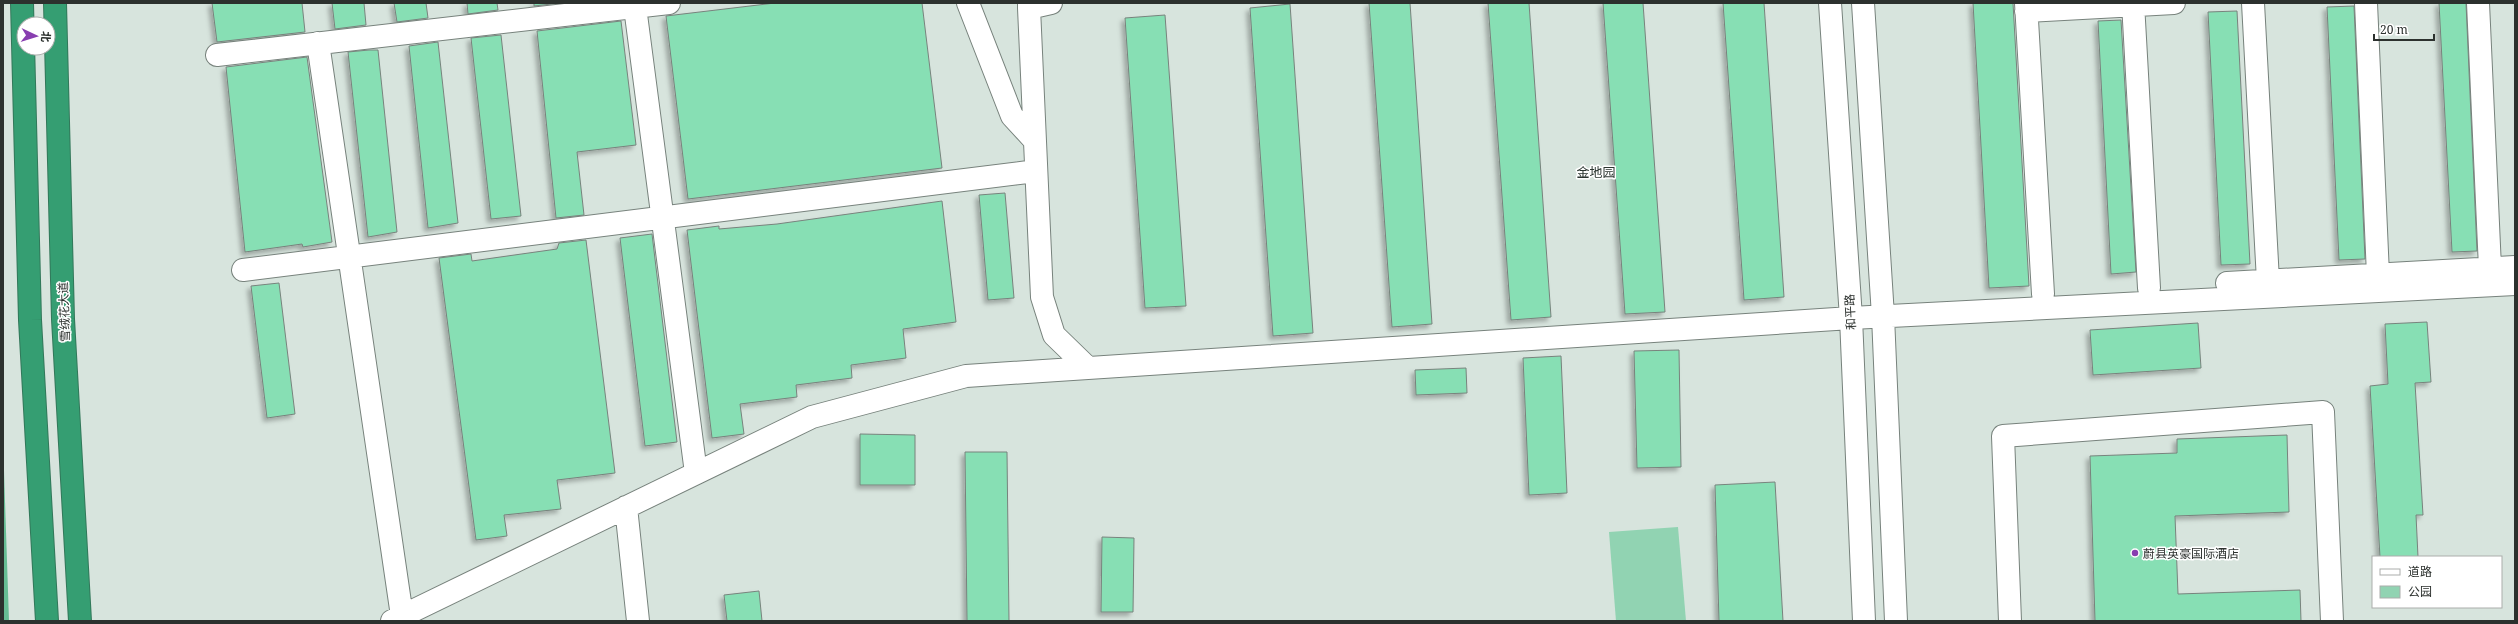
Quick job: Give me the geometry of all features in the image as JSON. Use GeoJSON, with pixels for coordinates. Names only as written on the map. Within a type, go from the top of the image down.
{"type":"FeatureCollection","features":[{"type":"Feature","properties":{"kind":"highway"},"geometry":{"type":"LineString","coordinates":[[22,3],[30,320],[47,621]]}},
{"type":"Feature","properties":{"kind":"highway","name":"雪绒花大道"},"geometry":{"type":"LineString","coordinates":[[55,3],[63,319],[80,621]]}},
{"type":"Feature","properties":{"kind":"street"},"geometry":{"type":"LineString","coordinates":[[217,55],[670,3]]}},
{"type":"Feature","properties":{"kind":"street"},"geometry":{"type":"LineString","coordinates":[[968,3],[1012,116],[1035,141]]}},
{"type":"Feature","properties":{"kind":"street"},"geometry":{"type":"LineString","coordinates":[[1052,3],[1029,6],[1042,297],[1054,335],[1087,368]]}},
{"type":"Feature","properties":{"kind":"street","name":"和平路"},"geometry":{"type":"LineString","coordinates":[[1830,3],[1851,318],[1864,621]]}},
{"type":"Feature","properties":{"kind":"street"},"geometry":{"type":"LineString","coordinates":[[1863,3],[1883,316],[1896,621]]}},
{"type":"Feature","properties":{"kind":"street"},"geometry":{"type":"LineString","coordinates":[[2043,294],[2026,7],[2174,3]]}},
{"type":"Feature","properties":{"kind":"street"},"geometry":{"type":"LineString","coordinates":[[2253,3],[2268,281]]}},
{"type":"Feature","properties":{"kind":"street"},"geometry":{"type":"LineString","coordinates":[[2366,3],[2378,275]]}},
{"type":"Feature","properties":{"kind":"street"},"geometry":{"type":"LineString","coordinates":[[2478,3],[2490,268]]}},
{"type":"Feature","properties":{"kind":"street"},"geometry":{"type":"LineString","coordinates":[[2133,4],[2149,288]]}},
{"type":"Feature","properties":{"kind":"street"},"geometry":{"type":"LineString","coordinates":[[635,7],[696,473]]}},
{"type":"Feature","properties":{"kind":"street"},"geometry":{"type":"LineString","coordinates":[[318,43],[349,257],[397,618],[696,473],[820,415],[966,376],[1883,316],[2515,284]]}},
{"type":"Feature","properties":{"kind":"street"},"geometry":{"type":"LineString","coordinates":[[242,270],[1036,171]]}},
{"type":"Feature","properties":{"kind":"street"},"geometry":{"type":"LineString","coordinates":[[1983,298],[2515,267]]}},
{"type":"Feature","properties":{"kind":"street"},"geometry":{"type":"LineString","coordinates":[[2010,621],[2002,436],[2323,412],[2332,621]]}},
{"type":"Feature","properties":{"kind":"street"},"geometry":{"type":"LineString","coordinates":[[626,507],[638,621]]}},
{"type":"Feature","properties":{"kind":"green space"},"geometry":{"type":"Polygon","coordinates":[[[3,441],[9,621],[3,621],[3,441]]]}},
{"type":"Feature","properties":{"kind":"green space"},"geometry":{"type":"Polygon","coordinates":[[[1678,527],[1686,621],[1616,621],[1609,532],[1678,527]]]}},
{"type":"Feature","properties":{"kind":"building"},"geometry":{"type":"Polygon","coordinates":[[[212,3],[302,3],[305,32],[217,42],[212,3]]]}},
{"type":"Feature","properties":{"kind":"building"},"geometry":{"type":"Polygon","coordinates":[[[332,3],[364,3],[366,25],[335,29],[332,3]]]}},
{"type":"Feature","properties":{"kind":"building"},"geometry":{"type":"Polygon","coordinates":[[[394,3],[426,3],[428,18],[397,22],[394,3]]]}},
{"type":"Feature","properties":{"kind":"building"},"geometry":{"type":"Polygon","coordinates":[[[467,3],[497,3],[498,10],[468,14],[467,3]]]}},
{"type":"Feature","properties":{"kind":"building"},"geometry":{"type":"Polygon","coordinates":[[[534,3],[560,3],[534,6],[534,3]]]}},
{"type":"Feature","properties":{"kind":"building"},"geometry":{"type":"Polygon","coordinates":[[[775,3],[922,3],[942,168],[688,199],[666,16],[775,3]]]}},
{"type":"Feature","properties":{"kind":"building"},"geometry":{"type":"Polygon","coordinates":[[[1369,3],[1410,3],[1432,324],[1392,327],[1369,3]]]}},
{"type":"Feature","properties":{"kind":"building"},"geometry":{"type":"Polygon","coordinates":[[[1488,3],[1529,3],[1551,317],[1511,320],[1488,3]]]}},
{"type":"Feature","properties":{"kind":"building"},"geometry":{"type":"Polygon","coordinates":[[[1603,3],[1643,3],[1665,312],[1625,314],[1603,3]]]}},
{"type":"Feature","properties":{"kind":"building"},"geometry":{"type":"Polygon","coordinates":[[[1723,3],[1764,3],[1784,297],[1744,300],[1723,3]]]}},
{"type":"Feature","properties":{"kind":"building"},"geometry":{"type":"Polygon","coordinates":[[[1973,3],[2013,3],[2029,286],[1989,288],[1973,3]]]}},
{"type":"Feature","properties":{"kind":"building"},"geometry":{"type":"Polygon","coordinates":[[[2439,3],[2466,3],[2477,251],[2452,252],[2439,3]]]}},
{"type":"Feature","properties":{"kind":"building"},"geometry":{"type":"Polygon","coordinates":[[[1290,4],[1313,333],[1273,336],[1250,8],[1290,4]]]}},
{"type":"Feature","properties":{"kind":"building"},"geometry":{"type":"Polygon","coordinates":[[[2354,6],[2365,259],[2339,260],[2327,7],[2354,6]]]}},
{"type":"Feature","properties":{"kind":"building"},"geometry":{"type":"Polygon","coordinates":[[[2237,11],[2250,264],[2221,265],[2208,12],[2237,11]]]}},
{"type":"Feature","properties":{"kind":"building"},"geometry":{"type":"Polygon","coordinates":[[[1165,15],[1186,306],[1145,308],[1125,18],[1165,15]]]}},
{"type":"Feature","properties":{"kind":"building"},"geometry":{"type":"Polygon","coordinates":[[[2121,20],[2136,272],[2111,274],[2098,21],[2121,20]]]}},
{"type":"Feature","properties":{"kind":"building"},"geometry":{"type":"Polygon","coordinates":[[[621,21],[636,145],[577,152],[584,215],[556,218],[537,31],[621,21]]]}},
{"type":"Feature","properties":{"kind":"building"},"geometry":{"type":"Polygon","coordinates":[[[501,35],[521,216],[491,219],[471,38],[501,35]]]}},
{"type":"Feature","properties":{"kind":"building"},"geometry":{"type":"Polygon","coordinates":[[[438,42],[458,223],[428,228],[409,46],[438,42]]]}},
{"type":"Feature","properties":{"kind":"building"},"geometry":{"type":"Polygon","coordinates":[[[378,50],[397,232],[368,237],[348,52],[378,50]]]}},
{"type":"Feature","properties":{"kind":"building"},"geometry":{"type":"Polygon","coordinates":[[[307,57],[332,242],[303,247],[302,244],[245,252],[226,67],[307,57]]]}},
{"type":"Feature","properties":{"kind":"building"},"geometry":{"type":"Polygon","coordinates":[[[1005,193],[1014,298],[988,300],[979,195],[1005,193]]]}},
{"type":"Feature","properties":{"kind":"building"},"geometry":{"type":"Polygon","coordinates":[[[942,201],[956,322],[903,329],[906,358],[851,365],[852,378],[796,385],[797,397],[740,404],[744,434],[712,438],[687,230],[719,226],[719,229],[777,224],[942,201]]]}},
{"type":"Feature","properties":{"kind":"building"},"geometry":{"type":"Polygon","coordinates":[[[652,234],[677,442],[645,446],[620,238],[652,234]]]}},
{"type":"Feature","properties":{"kind":"building"},"geometry":{"type":"Polygon","coordinates":[[[586,240],[615,473],[557,480],[561,509],[504,515],[507,536],[476,540],[439,258],[471,254],[472,261],[557,249],[559,243],[586,240]]]}},
{"type":"Feature","properties":{"kind":"building"},"geometry":{"type":"Polygon","coordinates":[[[279,283],[295,414],[267,418],[251,286],[279,283]]]}},
{"type":"Feature","properties":{"kind":"building"},"geometry":{"type":"Polygon","coordinates":[[[2427,322],[2431,382],[2415,383],[2423,515],[2416,515],[2418,556],[2380,556],[2370,386],[2388,384],[2385,324],[2427,322]]]}},
{"type":"Feature","properties":{"kind":"building"},"geometry":{"type":"Polygon","coordinates":[[[2198,323],[2201,368],[2093,375],[2090,330],[2198,323]]]}},
{"type":"Feature","properties":{"kind":"building"},"geometry":{"type":"Polygon","coordinates":[[[1679,350],[1681,467],[1637,468],[1634,351],[1679,350]]]}},
{"type":"Feature","properties":{"kind":"building"},"geometry":{"type":"Polygon","coordinates":[[[1561,356],[1567,493],[1529,495],[1523,358],[1561,356]]]}},
{"type":"Feature","properties":{"kind":"building"},"geometry":{"type":"Polygon","coordinates":[[[1466,368],[1467,393],[1416,395],[1415,370],[1466,368]]]}},
{"type":"Feature","properties":{"kind":"building"},"geometry":{"type":"Polygon","coordinates":[[[860,434],[915,435],[915,485],[860,485],[860,434]]]}},
{"type":"Feature","properties":{"kind":"building","name":"蔚县英豪国际酒店"},"geometry":{"type":"Polygon","coordinates":[[[2287,435],[2289,512],[2175,516],[2178,594],[2300,590],[2301,621],[2095,621],[2090,456],[2177,453],[2177,439],[2287,435]]]}},
{"type":"Feature","properties":{"kind":"building"},"geometry":{"type":"Polygon","coordinates":[[[965,452],[1007,452],[1009,621],[967,621],[965,452]]]}},
{"type":"Feature","properties":{"kind":"building"},"geometry":{"type":"Polygon","coordinates":[[[1775,482],[1783,621],[1719,621],[1715,485],[1775,482]]]}},
{"type":"Feature","properties":{"kind":"building"},"geometry":{"type":"Polygon","coordinates":[[[1102,537],[1134,538],[1133,612],[1101,612],[1102,537]]]}},
{"type":"Feature","properties":{"kind":"building"},"geometry":{"type":"Polygon","coordinates":[[[759,591],[762,621],[727,621],[724,595],[759,591]]]}},
{"type":"Feature","properties":{"kind":"place","name":"蔚县英豪国际酒店"},"geometry":{"type":"Point","coordinates":[2135,553]}},
{"type":"Feature","properties":{"kind":"district","name":"金地园"},"geometry":{"type":"Point","coordinates":[1596,172]}}]}
